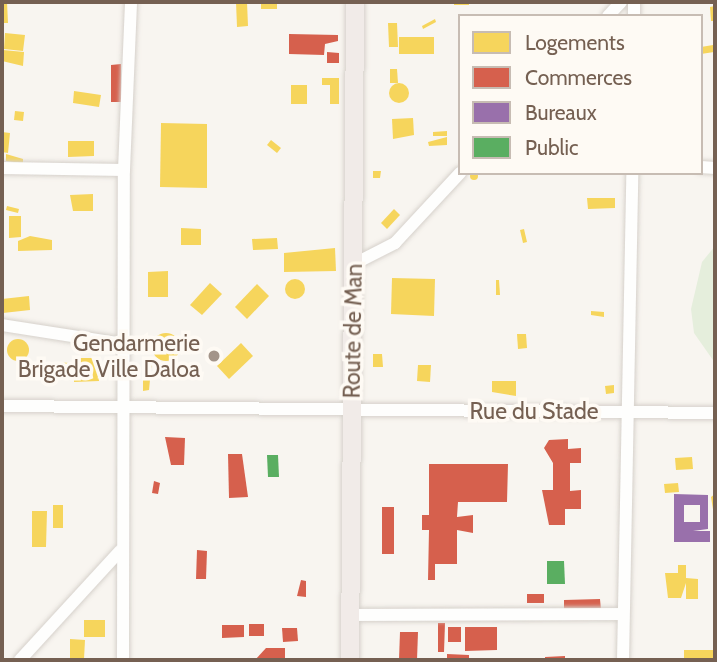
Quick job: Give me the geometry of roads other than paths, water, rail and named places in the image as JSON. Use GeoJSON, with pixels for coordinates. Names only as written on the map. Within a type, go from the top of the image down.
{"type":"FeatureCollection","features":[{"type":"Feature","properties":{"kind":"highway","name":"Route de Man"},"geometry":{"type":"LineString","coordinates":[[350,660],[355,2]]}},
{"type":"Feature","properties":{"kind":"street"},"geometry":{"type":"LineString","coordinates":[[122,660],[120,551],[124,170],[131,2]]}},
{"type":"Feature","properties":{"kind":"street"},"geometry":{"type":"LineString","coordinates":[[2,168],[124,170]]}},
{"type":"Feature","properties":{"kind":"street"},"geometry":{"type":"LineString","coordinates":[[354,264],[378,256],[405,234],[458,175]]}},
{"type":"Feature","properties":{"kind":"street"},"geometry":{"type":"LineString","coordinates":[[623,660],[632,175]]}},
{"type":"Feature","properties":{"kind":"street"},"geometry":{"type":"LineString","coordinates":[[2,325],[124,344]]}},
{"type":"Feature","properties":{"kind":"street","name":"Rue du Stade"},"geometry":{"type":"LineString","coordinates":[[2,406],[123,405],[715,413]]}},
{"type":"Feature","properties":{"kind":"street"},"geometry":{"type":"LineString","coordinates":[[20,660],[120,551]]}},
{"type":"Feature","properties":{"kind":"street"},"geometry":{"type":"LineString","coordinates":[[351,615],[623,614]]}},
{"type":"Feature","properties":{"kind":"place","name":"Gendarmerie Brigade Ville Daloa"},"geometry":{"type":"Point","coordinates":[214,356]}}]}
